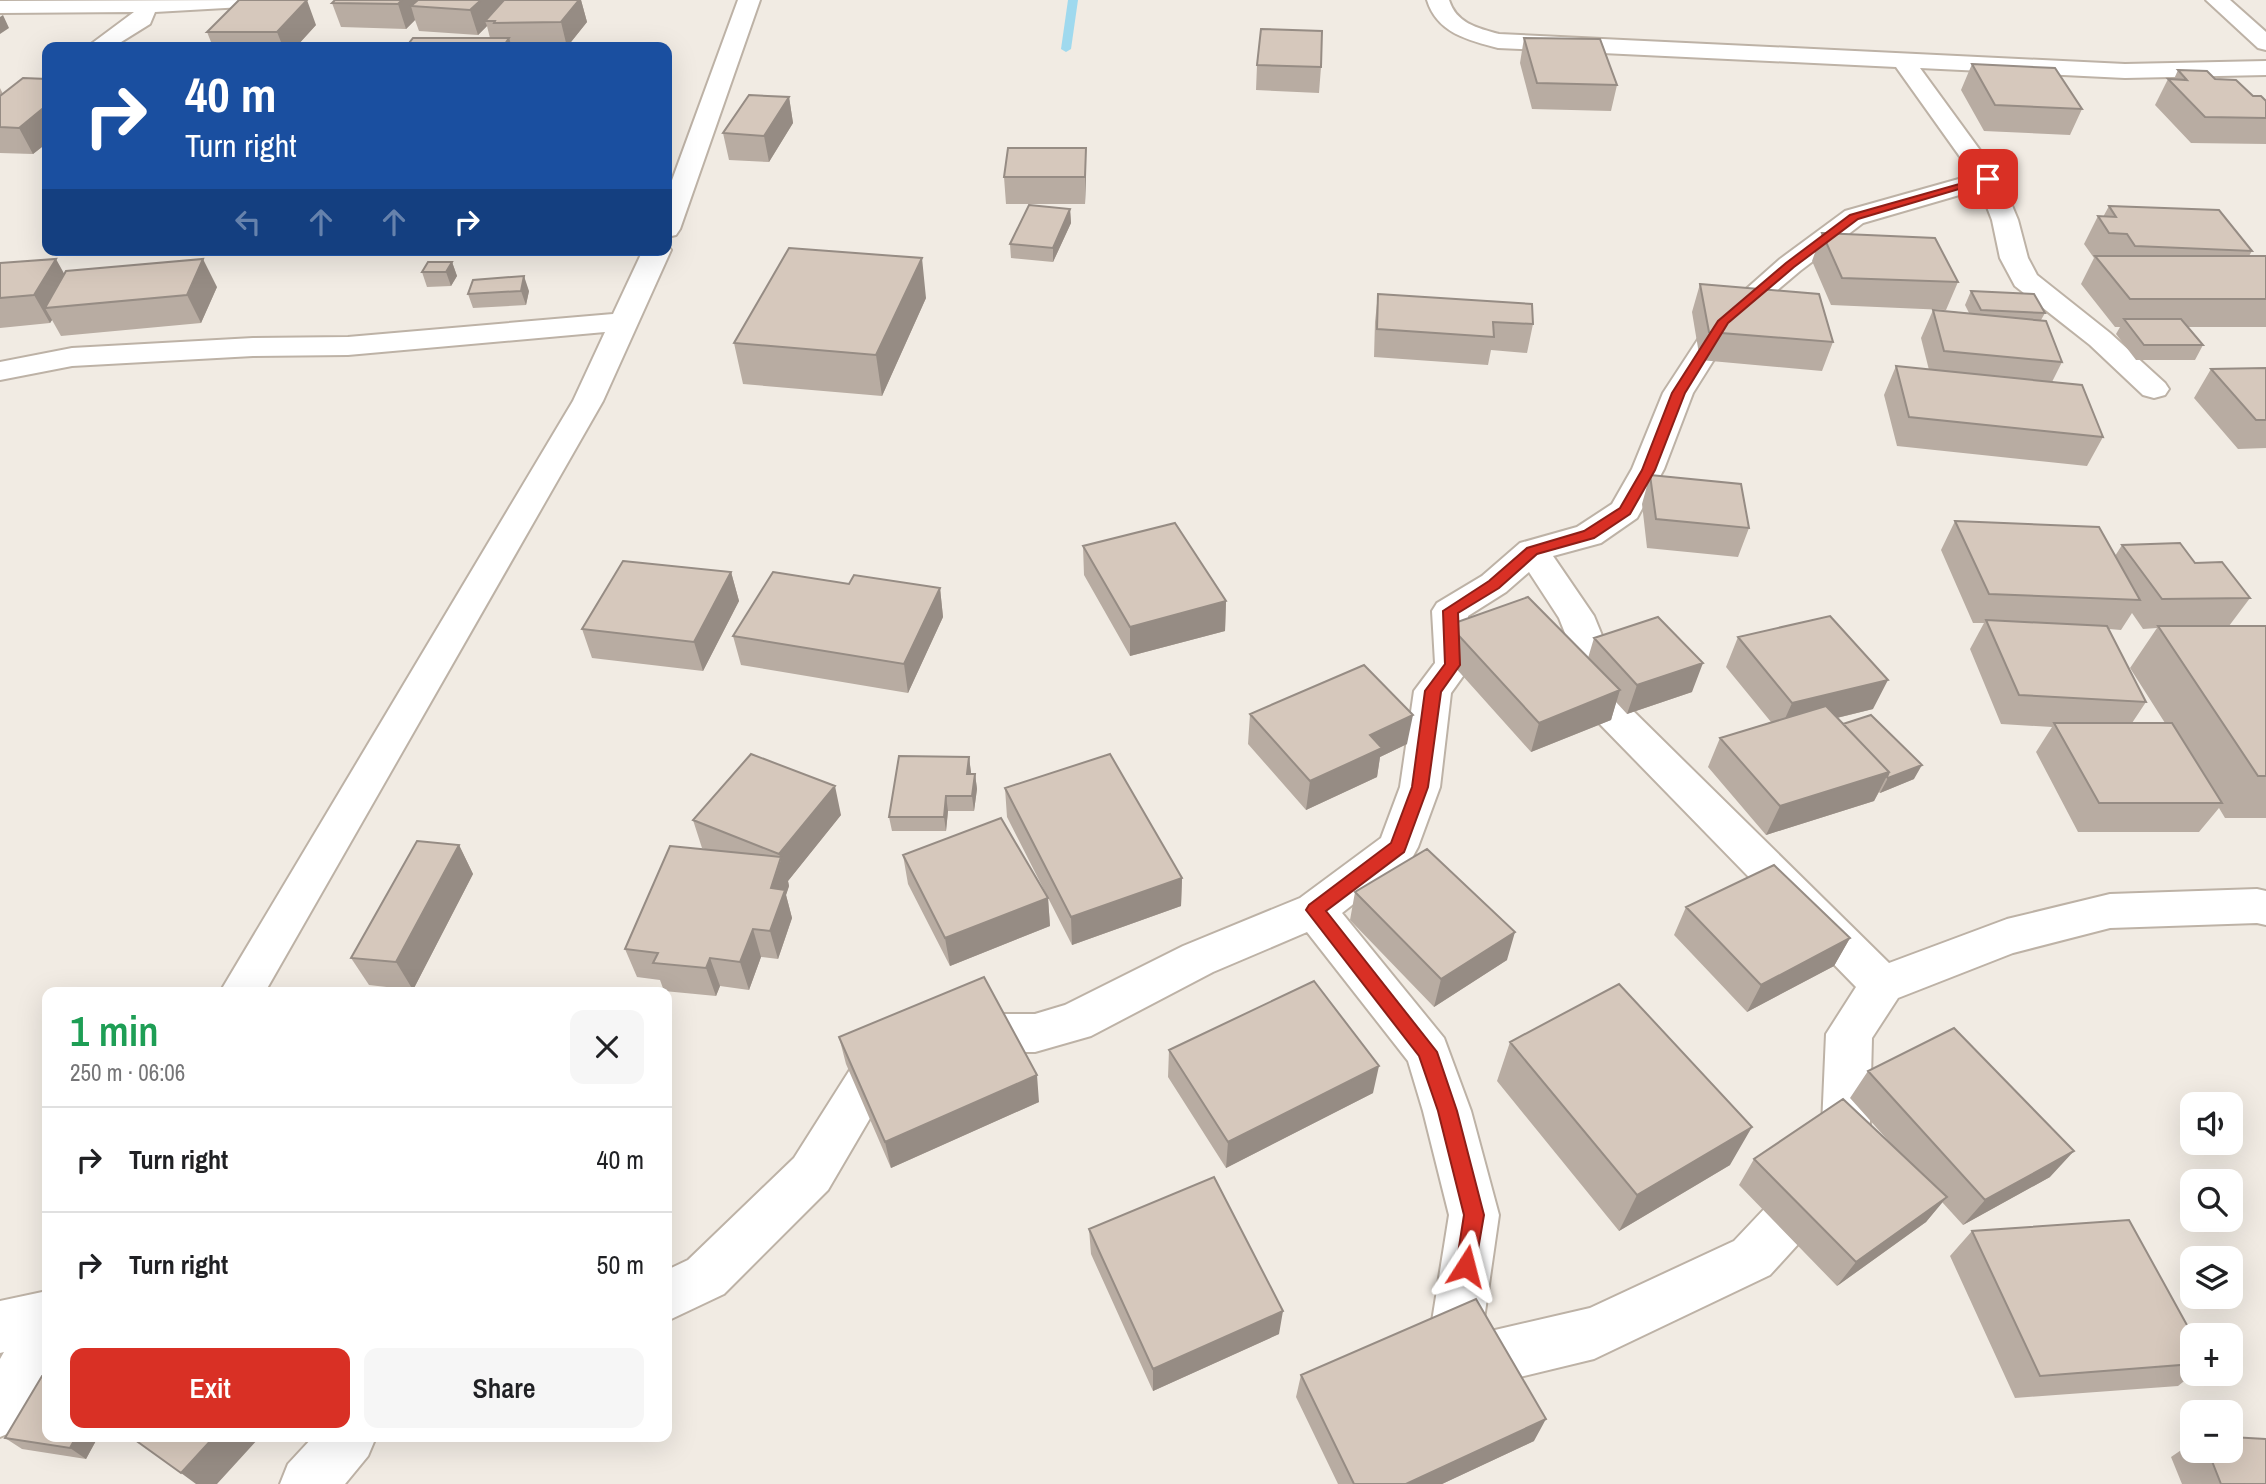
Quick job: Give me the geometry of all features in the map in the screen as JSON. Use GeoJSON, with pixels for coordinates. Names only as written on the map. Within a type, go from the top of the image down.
{"type":"FeatureCollection","features":[{"type":"Feature","properties":{"kind":"street"},"geometry":{"type":"LineString","coordinates":[[0,7],[91,3],[147,6],[260,0]]}},
{"type":"Feature","properties":{"kind":"street"},"geometry":{"type":"LineString","coordinates":[[672,215],[749,0]]}},
{"type":"Feature","properties":{"kind":"street"},"geometry":{"type":"LineString","coordinates":[[1438,0],[1439,10],[1459,30],[1498,41],[2125,72],[2266,68]]}},
{"type":"Feature","properties":{"kind":"street"},"geometry":{"type":"LineString","coordinates":[[2217,0],[2256,27],[2266,43]]}},
{"type":"Feature","properties":{"kind":"street"},"geometry":{"type":"LineString","coordinates":[[105,42],[142,19],[147,6]]}},
{"type":"Feature","properties":{"kind":"street"},"geometry":{"type":"LineString","coordinates":[[1903,61],[1988,179],[2005,220],[2014,258],[2025,280],[2100,339],[2154,389]]}},
{"type":"Feature","properties":{"kind":"street"},"geometry":{"type":"LineString","coordinates":[[672,1294],[706,1277],[811,1174],[867,1082],[929,1042],[992,1033],[1035,1032],[1075,1022],[1198,960],[1315,910],[1398,847],[1420,787],[1433,691],[1453,665],[1450,611],[1494,584],[1532,551],[1589,535],[1625,511],[1648,470],[1678,393],[1724,321],[1790,265],[1854,217],[1988,179]]}},
{"type":"Feature","properties":{"kind":"street"},"geometry":{"type":"LineString","coordinates":[[245,987],[588,401],[654,256]]}},
{"type":"Feature","properties":{"kind":"street"},"geometry":{"type":"LineString","coordinates":[[0,371],[72,357],[253,347],[348,346],[624,322]]}},
{"type":"Feature","properties":{"kind":"street"},"geometry":{"type":"LineString","coordinates":[[1532,551],[1576,616],[1585,638],[1575,668],[1607,708],[1882,985]]}},
{"type":"Feature","properties":{"kind":"street"},"geometry":{"type":"LineString","coordinates":[[1315,910],[1428,1052],[1447,1111],[1474,1215],[1435,1378],[1594,1332],[1752,1258],[1845,1158],[1849,1034],[1882,985],[2007,937],[2110,911],[2258,906],[2266,908]]}},
{"type":"Feature","properties":{"kind":"street"},"geometry":{"type":"LineString","coordinates":[[0,1327],[42,1318]]}},
{"type":"Feature","properties":{"kind":"street"},"geometry":{"type":"LineString","coordinates":[[0,1410],[42,1338]]}},
{"type":"Feature","properties":{"kind":"street"},"geometry":{"type":"LineString","coordinates":[[0,1431],[42,1419]]}},
{"type":"Feature","properties":{"kind":"street"},"geometry":{"type":"LineString","coordinates":[[307,1484],[345,1442]]}},
{"type":"Feature","properties":{"kind":"building"},"geometry":{"type":"Polygon","coordinates":[[[239,0],[307,0],[277,32],[207,32],[239,0]]]}},
{"type":"Feature","properties":{"kind":"building"},"geometry":{"type":"Polygon","coordinates":[[[335,0],[402,0],[398,4],[332,3],[335,0]]]}},
{"type":"Feature","properties":{"kind":"building"},"geometry":{"type":"Polygon","coordinates":[[[418,0],[481,0],[470,10],[411,6],[418,0]]]}},
{"type":"Feature","properties":{"kind":"building"},"geometry":{"type":"Polygon","coordinates":[[[504,0],[579,0],[561,22],[485,21],[504,0]]]}},
{"type":"Feature","properties":{"kind":"building"},"geometry":{"type":"Polygon","coordinates":[[[1261,29],[1322,31],[1321,67],[1257,65],[1261,29]]]}},
{"type":"Feature","properties":{"kind":"building"},"geometry":{"type":"Polygon","coordinates":[[[413,38],[509,38],[506,42],[410,42],[413,38]]]}},
{"type":"Feature","properties":{"kind":"building"},"geometry":{"type":"Polygon","coordinates":[[[1524,38],[1600,39],[1617,85],[1537,83],[1524,38]]]}},
{"type":"Feature","properties":{"kind":"building"},"geometry":{"type":"Polygon","coordinates":[[[1972,64],[2055,68],[2082,109],[1995,105],[1972,64]]]}},
{"type":"Feature","properties":{"kind":"building"},"geometry":{"type":"Polygon","coordinates":[[[2178,70],[2207,71],[2215,79],[2236,80],[2253,96],[2261,96],[2266,101],[2266,118],[2205,117],[2168,79],[2187,80],[2178,70]]]}},
{"type":"Feature","properties":{"kind":"building"},"geometry":{"type":"Polygon","coordinates":[[[23,78],[42,79],[42,109],[19,128],[0,127],[0,96],[23,78]]]}},
{"type":"Feature","properties":{"kind":"building"},"geometry":{"type":"Polygon","coordinates":[[[749,95],[789,97],[764,136],[723,133],[749,95]]]}},
{"type":"Feature","properties":{"kind":"building"},"geometry":{"type":"Polygon","coordinates":[[[1008,148],[1086,148],[1085,177],[1004,177],[1008,148]]]}},
{"type":"Feature","properties":{"kind":"building"},"geometry":{"type":"Polygon","coordinates":[[[1029,205],[1070,209],[1053,248],[1010,244],[1029,205]]]}},
{"type":"Feature","properties":{"kind":"building"},"geometry":{"type":"Polygon","coordinates":[[[2109,206],[2219,210],[2252,251],[2135,246],[2127,234],[2109,233],[2098,216],[2116,217],[2109,206]]]}},
{"type":"Feature","properties":{"kind":"building"},"geometry":{"type":"Polygon","coordinates":[[[1822,233],[1935,238],[1958,282],[1842,278],[1822,233]]]}},
{"type":"Feature","properties":{"kind":"building"},"geometry":{"type":"Polygon","coordinates":[[[789,248],[922,258],[876,355],[734,343],[789,248]]]}},
{"type":"Feature","properties":{"kind":"building"},"geometry":{"type":"Polygon","coordinates":[[[2095,256],[2266,256],[2266,299],[2130,299],[2095,256]]]}},
{"type":"Feature","properties":{"kind":"building"},"geometry":{"type":"Polygon","coordinates":[[[56,259],[34,295],[0,298],[0,263],[56,259]]]}},
{"type":"Feature","properties":{"kind":"building"},"geometry":{"type":"Polygon","coordinates":[[[203,259],[187,295],[45,308],[66,271],[203,259]]]}},
{"type":"Feature","properties":{"kind":"building"},"geometry":{"type":"Polygon","coordinates":[[[428,262],[452,262],[446,272],[422,272],[428,262]]]}},
{"type":"Feature","properties":{"kind":"building"},"geometry":{"type":"Polygon","coordinates":[[[524,276],[521,291],[468,294],[473,280],[524,276]]]}},
{"type":"Feature","properties":{"kind":"building"},"geometry":{"type":"Polygon","coordinates":[[[1700,284],[1819,294],[1833,342],[1709,332],[1700,284]]]}},
{"type":"Feature","properties":{"kind":"building"},"geometry":{"type":"Polygon","coordinates":[[[1971,291],[2034,294],[2045,313],[1981,310],[1971,291]]]}},
{"type":"Feature","properties":{"kind":"building"},"geometry":{"type":"Polygon","coordinates":[[[1378,294],[1532,304],[1533,324],[1493,322],[1494,337],[1377,329],[1378,294]]]}},
{"type":"Feature","properties":{"kind":"building"},"geometry":{"type":"Polygon","coordinates":[[[1933,310],[2046,321],[2062,362],[1944,351],[1933,310]]]}},
{"type":"Feature","properties":{"kind":"building"},"geometry":{"type":"Polygon","coordinates":[[[2124,319],[2181,319],[2203,345],[2144,345],[2124,319]]]}},
{"type":"Feature","properties":{"kind":"building"},"geometry":{"type":"Polygon","coordinates":[[[1896,366],[2082,385],[2103,437],[1909,417],[1896,366]]]}},
{"type":"Feature","properties":{"kind":"building"},"geometry":{"type":"Polygon","coordinates":[[[2266,368],[2266,420],[2256,420],[2211,369],[2266,368]]]}},
{"type":"Feature","properties":{"kind":"building"},"geometry":{"type":"Polygon","coordinates":[[[1650,475],[1741,484],[1749,528],[1656,519],[1650,475]]]}},
{"type":"Feature","properties":{"kind":"building"},"geometry":{"type":"Polygon","coordinates":[[[1955,521],[2099,527],[2140,600],[1989,594],[1955,521]]]}},
{"type":"Feature","properties":{"kind":"building"},"geometry":{"type":"Polygon","coordinates":[[[1175,523],[1226,601],[1130,627],[1083,546],[1175,523]]]}},
{"type":"Feature","properties":{"kind":"building"},"geometry":{"type":"Polygon","coordinates":[[[2180,543],[2195,563],[2222,562],[2250,598],[2162,599],[2122,545],[2180,543]]]}},
{"type":"Feature","properties":{"kind":"building"},"geometry":{"type":"Polygon","coordinates":[[[623,561],[731,572],[694,642],[582,629],[623,561]]]}},
{"type":"Feature","properties":{"kind":"building"},"geometry":{"type":"Polygon","coordinates":[[[773,572],[849,584],[854,575],[940,588],[904,664],[733,636],[773,572]]]}},
{"type":"Feature","properties":{"kind":"building"},"geometry":{"type":"Polygon","coordinates":[[[1528,597],[1620,690],[1539,723],[1449,625],[1528,597]]]}},
{"type":"Feature","properties":{"kind":"building"},"geometry":{"type":"Polygon","coordinates":[[[1830,616],[1888,680],[1792,703],[1738,637],[1830,616]]]}},
{"type":"Feature","properties":{"kind":"building"},"geometry":{"type":"Polygon","coordinates":[[[1658,617],[1703,663],[1637,685],[1594,638],[1658,617]]]}},
{"type":"Feature","properties":{"kind":"building"},"geometry":{"type":"Polygon","coordinates":[[[1986,620],[2107,626],[2146,702],[2019,695],[1986,620]]]}},
{"type":"Feature","properties":{"kind":"building"},"geometry":{"type":"Polygon","coordinates":[[[2158,626],[2266,626],[2266,776],[2258,776],[2158,626]]]}},
{"type":"Feature","properties":{"kind":"building"},"geometry":{"type":"Polygon","coordinates":[[[1364,665],[1413,715],[1370,735],[1382,748],[1310,781],[1250,714],[1364,665]]]}},
{"type":"Feature","properties":{"kind":"building"},"geometry":{"type":"Polygon","coordinates":[[[1826,706],[1889,772],[1780,806],[1720,738],[1826,706]]]}},
{"type":"Feature","properties":{"kind":"building"},"geometry":{"type":"Polygon","coordinates":[[[1871,715],[1922,765],[1888,778],[1889,772],[1843,724],[1871,715]]]}},
{"type":"Feature","properties":{"kind":"building"},"geometry":{"type":"Polygon","coordinates":[[[2054,723],[2172,723],[2222,803],[2099,803],[2054,723]]]}},
{"type":"Feature","properties":{"kind":"building"},"geometry":{"type":"Polygon","coordinates":[[[751,754],[835,786],[779,854],[693,820],[751,754]]]}},
{"type":"Feature","properties":{"kind":"building"},"geometry":{"type":"Polygon","coordinates":[[[1110,754],[1182,878],[1071,917],[1005,788],[1110,754]]]}},
{"type":"Feature","properties":{"kind":"building"},"geometry":{"type":"Polygon","coordinates":[[[899,756],[969,757],[967,774],[975,774],[972,796],[946,796],[944,817],[889,817],[899,756]]]}},
{"type":"Feature","properties":{"kind":"building"},"geometry":{"type":"Polygon","coordinates":[[[1001,818],[1048,898],[945,938],[903,855],[1001,818]]]}},
{"type":"Feature","properties":{"kind":"building"},"geometry":{"type":"Polygon","coordinates":[[[417,841],[459,845],[396,962],[351,958],[417,841]]]}},
{"type":"Feature","properties":{"kind":"building"},"geometry":{"type":"Polygon","coordinates":[[[670,846],[781,857],[771,888],[785,890],[770,931],[753,929],[740,962],[710,958],[706,968],[653,963],[658,953],[625,949],[670,846]]]}},
{"type":"Feature","properties":{"kind":"building"},"geometry":{"type":"Polygon","coordinates":[[[1427,849],[1515,932],[1441,979],[1355,892],[1427,849]]]}},
{"type":"Feature","properties":{"kind":"building"},"geometry":{"type":"Polygon","coordinates":[[[1774,865],[1850,938],[1761,985],[1686,907],[1774,865]]]}},
{"type":"Feature","properties":{"kind":"building"},"geometry":{"type":"Polygon","coordinates":[[[984,977],[1037,1075],[885,1142],[839,1037],[984,977]]]}},
{"type":"Feature","properties":{"kind":"building"},"geometry":{"type":"Polygon","coordinates":[[[1314,981],[1379,1066],[1228,1142],[1169,1050],[1314,981]]]}},
{"type":"Feature","properties":{"kind":"building"},"geometry":{"type":"Polygon","coordinates":[[[1619,984],[1752,1127],[1637,1195],[1510,1042],[1619,984]]]}},
{"type":"Feature","properties":{"kind":"building"},"geometry":{"type":"Polygon","coordinates":[[[1954,1028],[2074,1151],[1985,1200],[1868,1071],[1954,1028]]]}},
{"type":"Feature","properties":{"kind":"building"},"geometry":{"type":"Polygon","coordinates":[[[1843,1099],[1947,1197],[1856,1262],[1754,1159],[1843,1099]]]}},
{"type":"Feature","properties":{"kind":"building"},"geometry":{"type":"Polygon","coordinates":[[[1214,1177],[1283,1311],[1153,1369],[1089,1229],[1214,1177]]]}},
{"type":"Feature","properties":{"kind":"building"},"geometry":{"type":"Polygon","coordinates":[[[2129,1220],[2186,1323],[2180,1323],[2180,1365],[2040,1376],[1972,1231],[2129,1220]]]}},
{"type":"Feature","properties":{"kind":"building"},"geometry":{"type":"Polygon","coordinates":[[[1476,1299],[1546,1419],[1406,1484],[1354,1484],[1301,1375],[1476,1299]]]}},
{"type":"Feature","properties":{"kind":"building"},"geometry":{"type":"Polygon","coordinates":[[[42,1376],[42,1442],[73,1442],[70,1448],[5,1438],[42,1376]]]}},
{"type":"Feature","properties":{"kind":"building"},"geometry":{"type":"Polygon","coordinates":[[[2243,1438],[2266,1439],[2266,1484],[2221,1484],[2213,1463],[2243,1463],[2243,1438]]]}},
{"type":"Feature","properties":{"kind":"building"},"geometry":{"type":"Polygon","coordinates":[[[138,1442],[209,1442],[181,1473],[138,1442]]]}},
{"type":"Feature","properties":{"kind":"waterway"},"geometry":{"type":"LineString","coordinates":[[1066,49],[1073,0]]}},
{"type":"Feature","properties":{"kind":"route"},"geometry":{"type":"LineString","coordinates":[[1466,1266],[1474,1215],[1447,1111],[1428,1052],[1315,910],[1398,847],[1420,787],[1433,691],[1453,665],[1450,611],[1494,584],[1532,551],[1589,535],[1625,511],[1648,470],[1678,393],[1724,321],[1790,265],[1854,217],[1988,179]]}}]}
